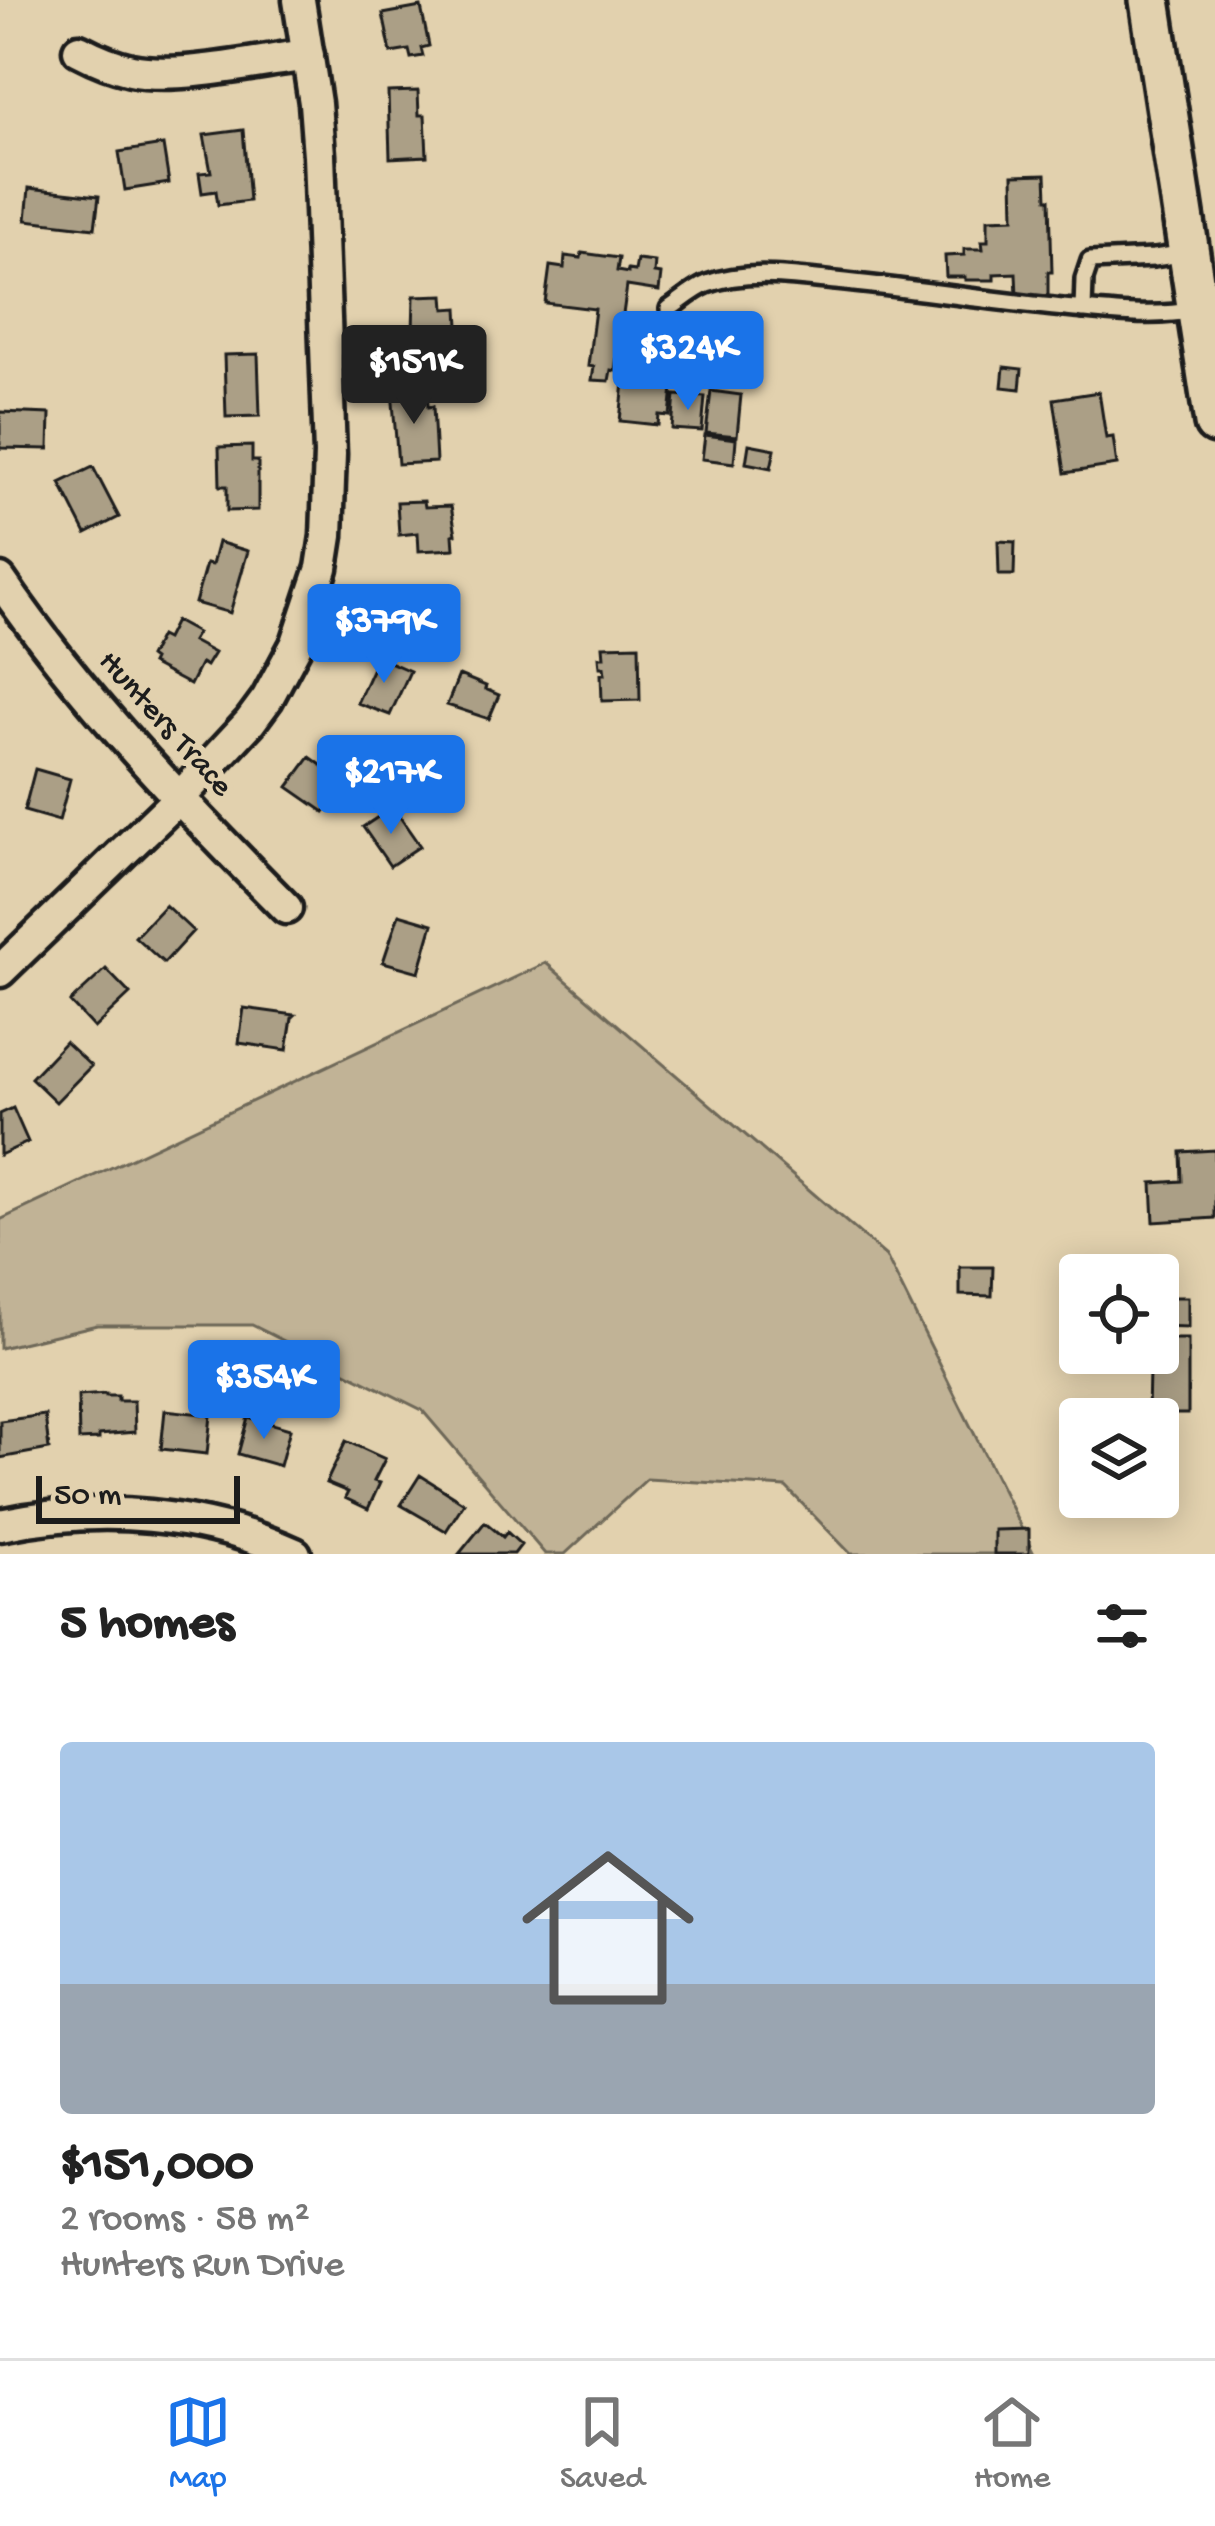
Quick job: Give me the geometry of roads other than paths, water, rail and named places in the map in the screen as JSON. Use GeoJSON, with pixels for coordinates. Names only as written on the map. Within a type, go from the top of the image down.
{"type":"FeatureCollection","features":[{"type":"Feature","properties":{"kind":"street"},"geometry":{"type":"LineString","coordinates":[[0,971],[180,797],[267,699],[297,644],[322,568],[329,431],[319,155],[298,0]]}},
{"type":"Feature","properties":{"kind":"street"},"geometry":{"type":"LineString","coordinates":[[1150,0],[1215,423]]}},
{"type":"Feature","properties":{"kind":"street"},"geometry":{"type":"LineString","coordinates":[[79,50],[105,63],[165,74],[308,55]]}},
{"type":"Feature","properties":{"kind":"street","name":"Hunters Trace"},"geometry":{"type":"LineString","coordinates":[[0,580],[50,649],[286,908]]}},
{"type":"Feature","properties":{"kind":"street"},"geometry":{"type":"LineString","coordinates":[[0,1525],[33,1518],[133,1514],[221,1527],[296,1554]]}},
{"type":"Feature","properties":{"kind":"lane"},"geometry":{"type":"LineString","coordinates":[[1084,310],[1084,279],[1090,261],[1190,253]]}},
{"type":"Feature","properties":{"kind":"lane"},"geometry":{"type":"LineString","coordinates":[[669,309],[704,285],[743,275],[930,290],[1084,310],[1171,315],[1198,310]]}}]}
